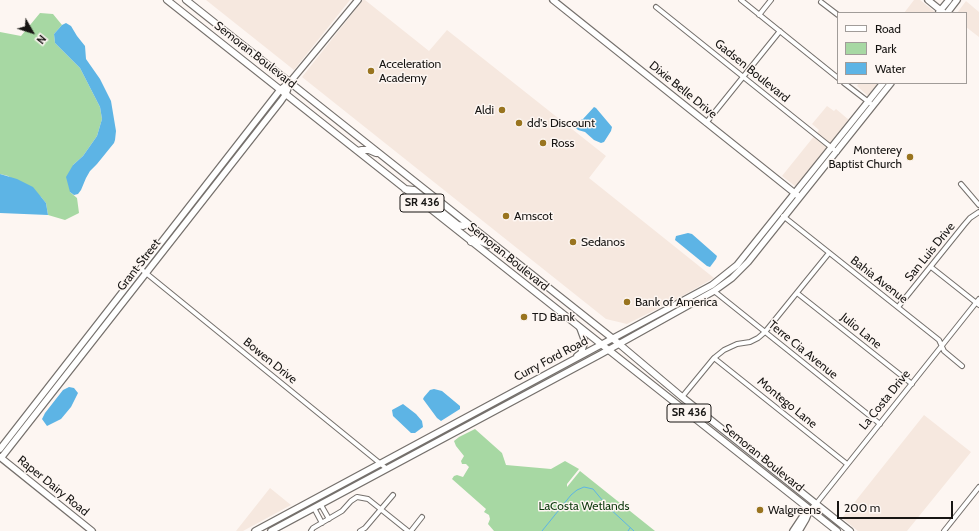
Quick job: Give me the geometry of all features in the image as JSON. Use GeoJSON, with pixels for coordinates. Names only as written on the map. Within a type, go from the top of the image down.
{"type":"FeatureCollection","features":[{"type":"Feature","properties":{"kind":"main road","name":"Semoran Boulevard"},"geometry":{"type":"LineString","coordinates":[[167,0],[609,350],[809,512],[837,531]]}},
{"type":"Feature","properties":{"kind":"main road","name":"Semoran Boulevard"},"geometry":{"type":"LineString","coordinates":[[186,0],[612,338],[682,397],[850,531]]}},
{"type":"Feature","properties":{"kind":"main road","name":"Grant Street"},"geometry":{"type":"LineString","coordinates":[[0,449],[238,146],[280,90],[290,82],[358,0]]}},
{"type":"Feature","properties":{"kind":"main road","name":"Dixie Belle Drive"},"geometry":{"type":"LineString","coordinates":[[553,0],[800,197]]}},
{"type":"Feature","properties":{"kind":"main road"},"geometry":{"type":"LineString","coordinates":[[928,0],[941,12],[949,0]]}},
{"type":"Feature","properties":{"kind":"main road"},"geometry":{"type":"LineString","coordinates":[[948,12],[958,0]]}},
{"type":"Feature","properties":{"kind":"main road","name":"Grant Street"},"geometry":{"type":"LineString","coordinates":[[1,458],[243,150],[286,94],[290,82]]}},
{"type":"Feature","properties":{"kind":"main road","name":"Curry Ford Road"},"geometry":{"type":"LineString","coordinates":[[256,531],[712,285],[737,265],[882,84]]}},
{"type":"Feature","properties":{"kind":"main road","name":"Curry Ford Road"},"geometry":{"type":"LineString","coordinates":[[270,531],[609,350],[714,291],[732,278],[748,262],[890,84]]}},
{"type":"Feature","properties":{"kind":"main road"},"geometry":{"type":"LineString","coordinates":[[358,151],[369,150],[381,155]]}},
{"type":"Feature","properties":{"kind":"main road"},"geometry":{"type":"LineString","coordinates":[[405,189],[414,190],[458,225],[463,226],[468,224]]}},
{"type":"Feature","properties":{"kind":"main road"},"geometry":{"type":"LineString","coordinates":[[471,242],[473,239],[476,239],[498,248]]}},
{"type":"Feature","properties":{"kind":"main road"},"geometry":{"type":"LineString","coordinates":[[714,291],[714,288],[732,272],[737,265]]}},
{"type":"Feature","properties":{"kind":"main road"},"geometry":{"type":"LineString","coordinates":[[576,358],[581,353],[584,344],[584,339],[580,328]]}},
{"type":"Feature","properties":{"kind":"main road"},"geometry":{"type":"LineString","coordinates":[[485,416],[488,409],[520,391],[526,385]]}},
{"type":"Feature","properties":{"kind":"main road"},"geometry":{"type":"LineString","coordinates":[[443,439],[453,430],[476,417],[479,410]]}},
{"type":"Feature","properties":{"kind":"main road","name":"Raper Dairy Road"},"geometry":{"type":"LineString","coordinates":[[1,458],[92,531]]}},
{"type":"Feature","properties":{"kind":"main road"},"geometry":{"type":"LineString","coordinates":[[314,508],[320,500],[349,480]]}},
{"type":"Feature","properties":{"kind":"main road"},"geometry":{"type":"LineString","coordinates":[[270,531],[281,523],[305,510],[308,502]]}},
{"type":"Feature","properties":{"kind":"main road","name":"La Costa Drive"},"geometry":{"type":"LineString","coordinates":[[793,531],[803,516],[816,504]]}},
{"type":"Feature","properties":{"kind":"main road","name":"La Costa Drive"},"geometry":{"type":"LineString","coordinates":[[799,531],[809,512]]}},
{"type":"Feature","properties":{"kind":"street"},"geometry":{"type":"LineString","coordinates":[[741,0],[837,77]]}},
{"type":"Feature","properties":{"kind":"street"},"geometry":{"type":"LineString","coordinates":[[759,15],[771,0]]}},
{"type":"Feature","properties":{"kind":"street"},"geometry":{"type":"LineString","coordinates":[[821,2],[837,14]]}},
{"type":"Feature","properties":{"kind":"street","name":"Gadsen Boulevard"},"geometry":{"type":"LineString","coordinates":[[656,7],[837,152]]}},
{"type":"Feature","properties":{"kind":"street"},"geometry":{"type":"LineString","coordinates":[[706,123],[780,31]]}},
{"type":"Feature","properties":{"kind":"street"},"geometry":{"type":"LineString","coordinates":[[845,84],[874,105]]}},
{"type":"Feature","properties":{"kind":"street"},"geometry":{"type":"LineString","coordinates":[[238,146],[243,150]]}},
{"type":"Feature","properties":{"kind":"street"},"geometry":{"type":"LineString","coordinates":[[821,161],[826,165]]}},
{"type":"Feature","properties":{"kind":"street"},"geometry":{"type":"LineString","coordinates":[[209,182],[214,187]]}},
{"type":"Feature","properties":{"kind":"street"},"geometry":{"type":"LineString","coordinates":[[961,184],[979,205]]}},
{"type":"Feature","properties":{"kind":"street","name":"San Luis Drive"},"geometry":{"type":"LineString","coordinates":[[898,307],[932,267],[970,218],[979,212]]}},
{"type":"Feature","properties":{"kind":"street","name":"Bahia Avenue"},"geometry":{"type":"LineString","coordinates":[[779,213],[939,340],[944,351],[962,366]]}},
{"type":"Feature","properties":{"kind":"street"},"geometry":{"type":"LineString","coordinates":[[176,224],[182,228]]}},
{"type":"Feature","properties":{"kind":"street"},"geometry":{"type":"LineString","coordinates":[[170,232],[176,236]]}},
{"type":"Feature","properties":{"kind":"street"},"geometry":{"type":"LineString","coordinates":[[682,397],[714,358],[724,350],[737,344],[754,340],[765,332],[829,253]]}},
{"type":"Feature","properties":{"kind":"street"},"geometry":{"type":"LineString","coordinates":[[932,267],[978,302]]}},
{"type":"Feature","properties":{"kind":"street","name":"Bowen Drive"},"geometry":{"type":"LineString","coordinates":[[141,269],[387,469]]}},
{"type":"Feature","properties":{"kind":"street","name":"Terre Cia Avenue"},"geometry":{"type":"LineString","coordinates":[[714,291],[880,424]]}},
{"type":"Feature","properties":{"kind":"street","name":"Julio Lane"},"geometry":{"type":"LineString","coordinates":[[797,293],[912,384]]}},
{"type":"Feature","properties":{"kind":"street","name":"La Costa Drive"},"geometry":{"type":"LineString","coordinates":[[816,504],[978,302]]}},
{"type":"Feature","properties":{"kind":"street"},"geometry":{"type":"LineString","coordinates":[[111,307],[117,311]]}},
{"type":"Feature","properties":{"kind":"street","name":"Montego Lane"},"geometry":{"type":"LineString","coordinates":[[714,358],[847,464]]}},
{"type":"Feature","properties":{"kind":"street"},"geometry":{"type":"LineString","coordinates":[[944,531],[979,487]]}},
{"type":"Feature","properties":{"kind":"street"},"geometry":{"type":"LineString","coordinates":[[360,531],[365,528],[382,510],[393,495]]}},
{"type":"Feature","properties":{"kind":"street"},"geometry":{"type":"LineString","coordinates":[[311,531],[342,511],[357,497],[368,499],[410,531],[422,517]]}},
{"type":"Feature","properties":{"kind":"street"},"geometry":{"type":"LineString","coordinates":[[321,504],[328,519]]}},
{"type":"Feature","properties":{"kind":"street"},"geometry":{"type":"LineString","coordinates":[[314,508],[322,523]]}},
{"type":"Feature","properties":{"kind":"shaded area"},"geometry":{"type":"Polygon","coordinates":[[[206,0],[350,0],[294,70],[206,0]]]}},
{"type":"Feature","properties":{"kind":"shaded area"},"geometry":{"type":"Polygon","coordinates":[[[363,0],[365,0],[429,51],[447,30],[606,156],[589,178],[714,278],[677,299],[627,324],[606,319],[302,77],[363,0]]]}},
{"type":"Feature","properties":{"kind":"shaded area"},"geometry":{"type":"Polygon","coordinates":[[[914,0],[920,0],[935,12],[905,12],[914,0]]]}},
{"type":"Feature","properties":{"kind":"shaded area"},"geometry":{"type":"Polygon","coordinates":[[[966,1],[979,12],[979,37],[967,28],[967,12],[958,12],[966,1]]]}},
{"type":"Feature","properties":{"kind":"shaded area"},"geometry":{"type":"Polygon","coordinates":[[[858,84],[877,84],[868,96],[857,86],[858,84]]]}},
{"type":"Feature","properties":{"kind":"shaded area"},"geometry":{"type":"Polygon","coordinates":[[[827,106],[834,111],[836,109],[849,120],[797,186],[795,186],[782,176],[819,130],[812,124],[827,106]]]}},
{"type":"Feature","properties":{"kind":"shaded area"},"geometry":{"type":"Polygon","coordinates":[[[924,415],[971,452],[907,531],[858,531],[842,518],[924,415]]]}},
{"type":"Feature","properties":{"kind":"shaded area"},"geometry":{"type":"Polygon","coordinates":[[[270,488],[291,505],[243,531],[236,531],[270,488]]]}},
{"type":"Feature","properties":{"kind":"green space"},"geometry":{"type":"Polygon","coordinates":[[[40,13],[53,14],[62,25],[54,34],[55,43],[80,68],[100,107],[102,119],[97,136],[83,156],[73,165],[70,192],[77,198],[79,213],[65,220],[48,215],[46,203],[41,197],[8,176],[0,174],[0,32],[21,36],[40,13]]]}},
{"type":"Feature","properties":{"kind":"green space","name":"LaCosta Wetlands"},"geometry":{"type":"Polygon","coordinates":[[[475,429],[502,453],[506,465],[551,469],[565,461],[579,469],[567,484],[567,487],[580,471],[655,531],[494,531],[488,524],[490,519],[489,515],[484,512],[486,509],[452,479],[457,475],[463,477],[469,467],[466,464],[462,464],[461,461],[464,456],[454,441],[475,429]]]}},
{"type":"Feature","properties":{"kind":"water"},"geometry":{"type":"Polygon","coordinates":[[[66,23],[71,26],[85,46],[86,59],[100,79],[111,101],[116,131],[114,143],[90,171],[78,194],[74,195],[70,192],[66,177],[73,165],[83,156],[97,136],[102,119],[100,107],[80,68],[55,43],[54,34],[62,25],[66,23]]]}},
{"type":"Feature","properties":{"kind":"water"},"geometry":{"type":"Polygon","coordinates":[[[594,107],[612,127],[604,142],[601,143],[594,140],[585,132],[578,130],[573,125],[583,119],[594,107]]]}},
{"type":"Feature","properties":{"kind":"water"},"geometry":{"type":"Polygon","coordinates":[[[0,174],[17,179],[33,187],[46,203],[48,215],[0,213],[0,174]]]}},
{"type":"Feature","properties":{"kind":"water"},"geometry":{"type":"Polygon","coordinates":[[[688,233],[692,234],[717,256],[710,267],[675,240],[676,236],[688,233]]]}},
{"type":"Feature","properties":{"kind":"water"},"geometry":{"type":"Polygon","coordinates":[[[69,387],[74,388],[78,393],[71,407],[61,419],[47,426],[42,419],[45,413],[63,390],[69,387]]]}},
{"type":"Feature","properties":{"kind":"water"},"geometry":{"type":"Polygon","coordinates":[[[434,389],[442,391],[460,406],[460,409],[441,421],[437,418],[423,399],[430,390],[434,389]]]}},
{"type":"Feature","properties":{"kind":"water"},"geometry":{"type":"Polygon","coordinates":[[[403,404],[416,414],[422,421],[423,427],[415,433],[411,433],[393,416],[392,410],[403,404]]]}},
{"type":"Feature","properties":{"kind":"waterway"},"geometry":{"type":"LineString","coordinates":[[542,531],[571,495],[584,487],[593,489],[608,507],[634,531]]}},
{"type":"Feature","properties":{"kind":"place","name":"Acceleration Academy"},"geometry":{"type":"Point","coordinates":[371,71]}},
{"type":"Feature","properties":{"kind":"place","name":"Aldi"},"geometry":{"type":"Point","coordinates":[502,110]}},
{"type":"Feature","properties":{"kind":"place","name":"dd's Discount"},"geometry":{"type":"Point","coordinates":[519,123]}},
{"type":"Feature","properties":{"kind":"place","name":"Ross"},"geometry":{"type":"Point","coordinates":[543,143]}},
{"type":"Feature","properties":{"kind":"place","name":"Monterey Baptist Church"},"geometry":{"type":"Point","coordinates":[910,157]}},
{"type":"Feature","properties":{"kind":"place","name":"Amscot"},"geometry":{"type":"Point","coordinates":[506,216]}},
{"type":"Feature","properties":{"kind":"place","name":"Sedanos"},"geometry":{"type":"Point","coordinates":[573,242]}},
{"type":"Feature","properties":{"kind":"place","name":"Bank of America"},"geometry":{"type":"Point","coordinates":[627,302]}},
{"type":"Feature","properties":{"kind":"place","name":"TD Bank"},"geometry":{"type":"Point","coordinates":[524,317]}},
{"type":"Feature","properties":{"kind":"place","name":"Walgreens"},"geometry":{"type":"Point","coordinates":[760,510]}}]}
